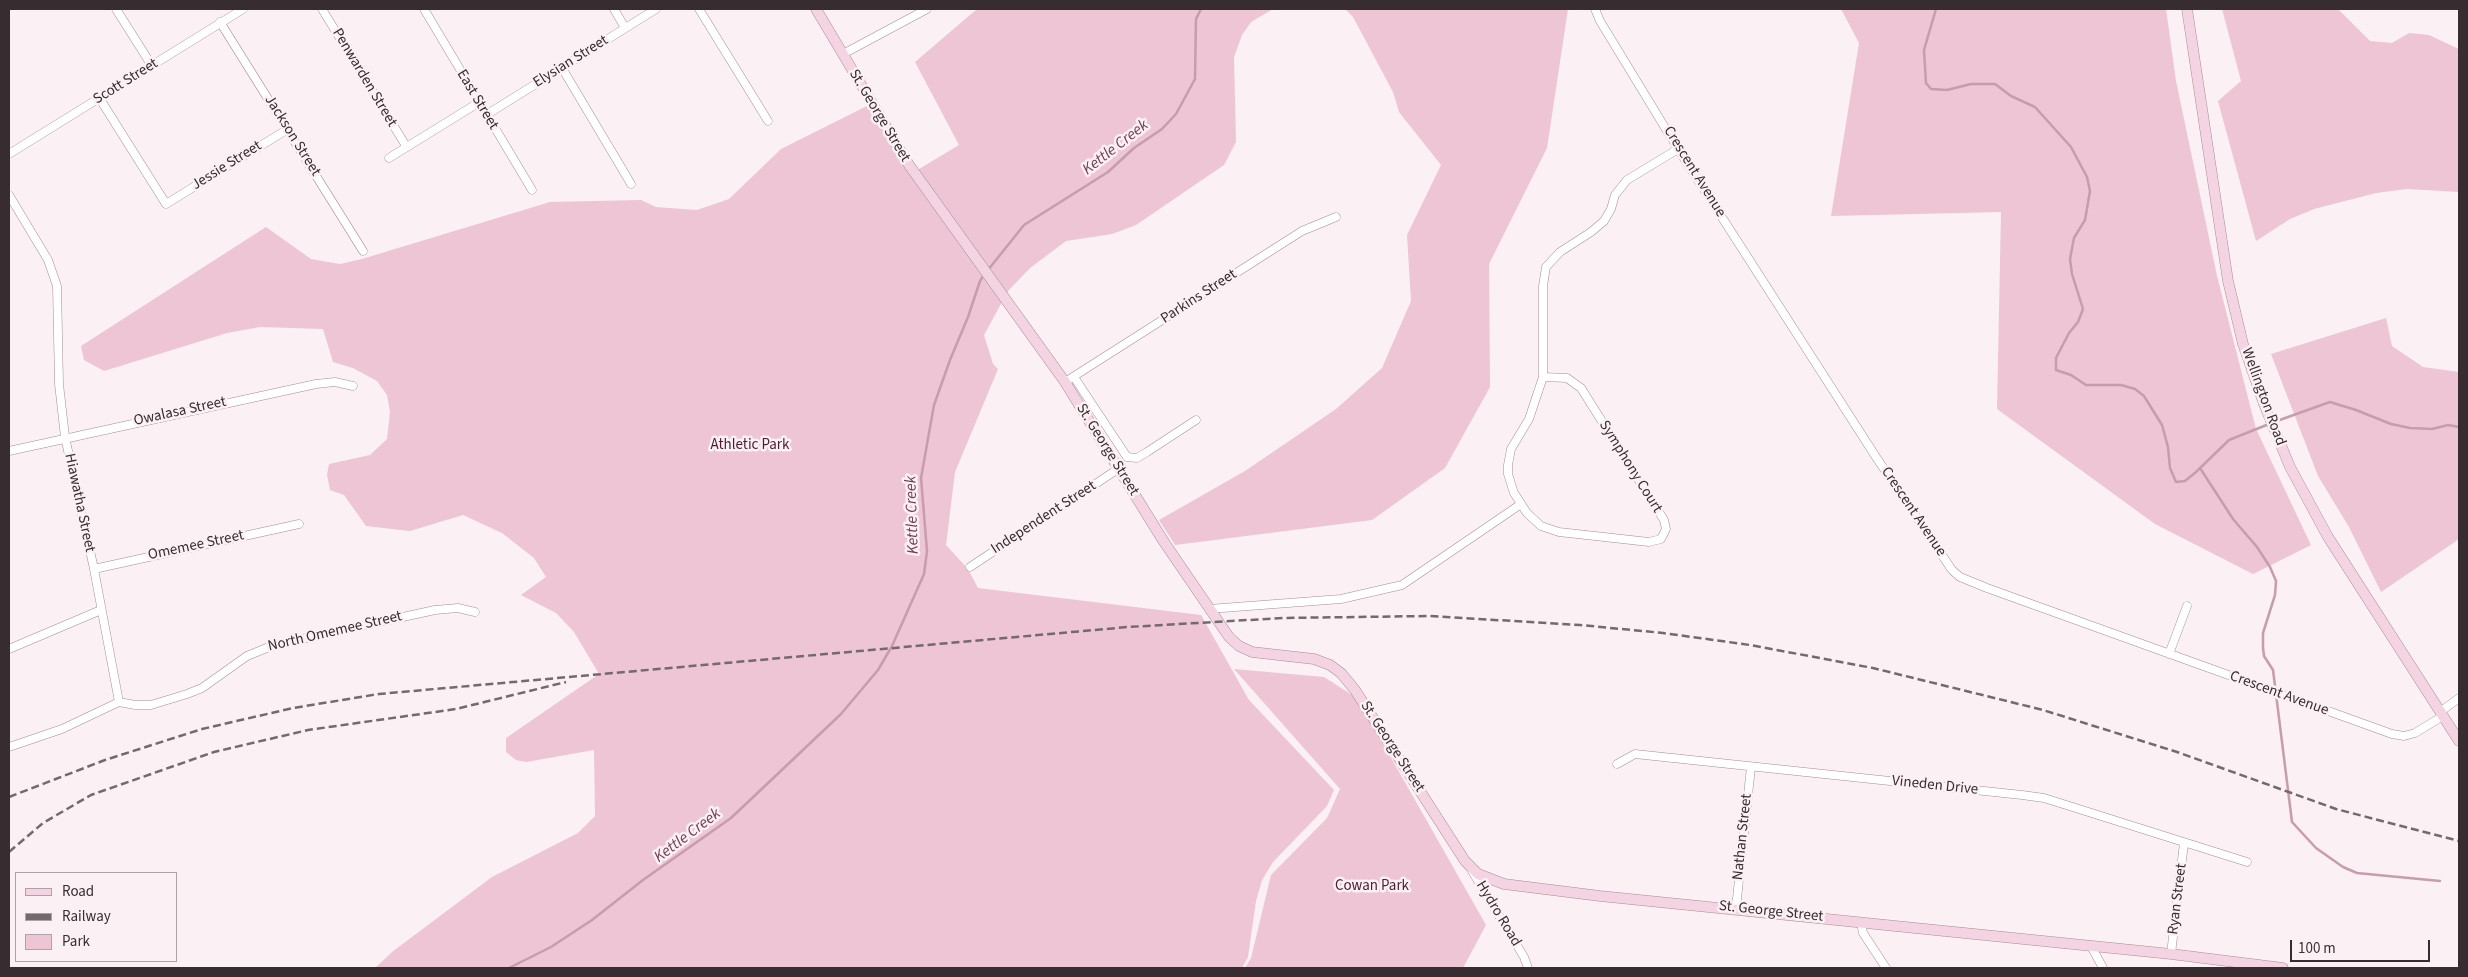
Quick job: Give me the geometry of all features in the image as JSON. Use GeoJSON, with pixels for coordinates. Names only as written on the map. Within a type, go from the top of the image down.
{"type":"FeatureCollection","features":[{"type":"Feature","properties":{"kind":"street"},"geometry":{"type":"LineString","coordinates":[[116,9],[152,66]]}},
{"type":"Feature","properties":{"kind":"street","name":"Scott Street"},"geometry":{"type":"LineString","coordinates":[[9,154],[243,9]]}},
{"type":"Feature","properties":{"kind":"street","name":"Penwarden Street"},"geometry":{"type":"LineString","coordinates":[[322,9],[406,146]]}},
{"type":"Feature","properties":{"kind":"street","name":"East Street"},"geometry":{"type":"LineString","coordinates":[[424,9],[478,103],[532,190]]}},
{"type":"Feature","properties":{"kind":"street"},"geometry":{"type":"LineString","coordinates":[[614,9],[625,28]]}},
{"type":"Feature","properties":{"kind":"street","name":"Elysian Street"},"geometry":{"type":"LineString","coordinates":[[486,115],[656,9]]}},
{"type":"Feature","properties":{"kind":"street"},"geometry":{"type":"LineString","coordinates":[[699,9],[768,121]]}},
{"type":"Feature","properties":{"kind":"street","name":"St. George Street"},"geometry":{"type":"LineString","coordinates":[[816,9],[909,165],[965,244],[1069,380],[1118,469],[1229,638],[1246,650],[1258,654],[1314,659],[1330,665],[1341,673],[1355,690],[1465,861],[1478,874],[1504,884],[1600,896],[1736,908],[2171,954],[2283,968]]}},
{"type":"Feature","properties":{"kind":"street"},"geometry":{"type":"LineString","coordinates":[[842,54],[926,9]]}},
{"type":"Feature","properties":{"kind":"street","name":"Crescent Avenue"},"geometry":{"type":"LineString","coordinates":[[1595,9],[1600,21],[1678,149],[1876,457],[1952,570],[1960,576],[1987,588],[2392,734],[2404,736],[2414,733],[2441,714],[2459,698]]}},
{"type":"Feature","properties":{"kind":"street","name":"Wellington Road"},"geometry":{"type":"LineString","coordinates":[[2187,9],[2228,281],[2243,344],[2259,391],[2283,451],[2328,537],[2459,742]]}},
{"type":"Feature","properties":{"kind":"street","name":"Jackson Street"},"geometry":{"type":"LineString","coordinates":[[220,22],[288,128],[363,251]]}},
{"type":"Feature","properties":{"kind":"street"},"geometry":{"type":"LineString","coordinates":[[562,68],[631,184]]}},
{"type":"Feature","properties":{"kind":"street","name":"Jessie Street"},"geometry":{"type":"LineString","coordinates":[[100,99],[166,204],[288,128]]}},
{"type":"Feature","properties":{"kind":"street"},"geometry":{"type":"LineString","coordinates":[[389,158],[478,103]]}},
{"type":"Feature","properties":{"kind":"street","name":"Symphony Court"},"geometry":{"type":"LineString","coordinates":[[1543,377],[1567,378],[1581,388],[1664,520],[1666,529],[1661,539],[1653,542],[1559,532],[1541,526],[1533,520],[1521,504],[1510,484],[1509,456],[1514,443],[1530,419],[1543,377],[1543,286],[1546,267],[1560,252],[1591,232],[1604,221],[1611,209],[1615,195],[1627,180],[1678,149]]}},
{"type":"Feature","properties":{"kind":"street","name":"Hiawatha Street"},"geometry":{"type":"LineString","coordinates":[[9,195],[48,260],[57,286],[60,384],[65,437],[94,568],[119,702]]}},
{"type":"Feature","properties":{"kind":"street","name":"Parkins Street"},"geometry":{"type":"LineString","coordinates":[[1069,380],[1302,230],[1336,217]]}},
{"type":"Feature","properties":{"kind":"street"},"geometry":{"type":"LineString","coordinates":[[1069,380],[1127,458],[1137,458],[1196,420]]}},
{"type":"Feature","properties":{"kind":"street","name":"Owalasa Street"},"geometry":{"type":"LineString","coordinates":[[9,450],[316,384],[335,382],[353,386]]}},
{"type":"Feature","properties":{"kind":"street","name":"Independent Street"},"geometry":{"type":"LineString","coordinates":[[970,567],[1118,469]]}},
{"type":"Feature","properties":{"kind":"street"},"geometry":{"type":"LineString","coordinates":[[1209,609],[1341,599],[1402,585],[1521,504]]}},
{"type":"Feature","properties":{"kind":"street","name":"Omemee Street"},"geometry":{"type":"LineString","coordinates":[[94,568],[299,524]]}},
{"type":"Feature","properties":{"kind":"street"},"geometry":{"type":"LineString","coordinates":[[2168,654],[2187,606]]}},
{"type":"Feature","properties":{"kind":"street","name":"North Omemee Street"},"geometry":{"type":"LineString","coordinates":[[119,702],[135,705],[151,704],[187,694],[202,688],[247,656],[274,645],[435,610],[458,608],[475,612]]}},
{"type":"Feature","properties":{"kind":"street"},"geometry":{"type":"LineString","coordinates":[[9,649],[101,610]]}},
{"type":"Feature","properties":{"kind":"street"},"geometry":{"type":"LineString","coordinates":[[9,747],[53,733],[119,702]]}},
{"type":"Feature","properties":{"kind":"street","name":"Vineden Drive"},"geometry":{"type":"LineString","coordinates":[[1616,764],[1635,754],[2022,795],[2058,803],[2247,862]]}},
{"type":"Feature","properties":{"kind":"street","name":"Nathan Street"},"geometry":{"type":"LineString","coordinates":[[1736,908],[1751,766]]}},
{"type":"Feature","properties":{"kind":"street","name":"Ryan Street"},"geometry":{"type":"LineString","coordinates":[[2171,954],[2184,843]]}},
{"type":"Feature","properties":{"kind":"street","name":"Hydro Road"},"geometry":{"type":"LineString","coordinates":[[1465,861],[1524,957],[1528,968]]}},
{"type":"Feature","properties":{"kind":"street"},"geometry":{"type":"LineString","coordinates":[[1861,922],[1863,933],[1886,968]]}},
{"type":"Feature","properties":{"kind":"street"},"geometry":{"type":"LineString","coordinates":[[2091,946],[2103,968]]}},
{"type":"Feature","properties":{"kind":"green space","name":"Athletic Park"},"geometry":{"type":"Polygon","coordinates":[[[977,9],[1273,9],[1251,22],[1242,35],[1234,57],[1236,142],[1224,165],[1136,225],[1112,234],[1066,241],[1030,268],[1008,291],[984,335],[993,364],[998,369],[955,472],[946,545],[968,569],[978,588],[1201,615],[1249,700],[1334,790],[1327,806],[1273,862],[1262,880],[1256,901],[1248,957],[1242,968],[375,968],[392,952],[492,877],[578,833],[595,816],[594,750],[526,762],[516,760],[506,752],[506,738],[599,674],[574,632],[556,613],[521,595],[546,577],[534,558],[502,533],[463,515],[410,531],[366,526],[344,495],[330,490],[327,475],[329,464],[370,455],[387,439],[390,412],[387,395],[377,381],[353,368],[333,362],[323,329],[260,327],[227,333],[104,371],[84,360],[81,346],[266,227],[311,259],[340,264],[550,202],[641,200],[656,207],[697,210],[729,199],[781,149],[871,104],[914,172],[959,145],[915,62],[977,9]]]}},
{"type":"Feature","properties":{"kind":"green space"},"geometry":{"type":"Polygon","coordinates":[[[1345,9],[1568,9],[1547,148],[1489,264],[1490,387],[1445,468],[1372,520],[1175,545],[1159,520],[1245,471],[1336,409],[1382,368],[1411,301],[1407,235],[1441,165],[1399,112],[1393,92],[1353,17],[1345,9]]]}},
{"type":"Feature","properties":{"kind":"green space"},"geometry":{"type":"Polygon","coordinates":[[[1841,9],[2166,9],[2176,81],[2217,276],[2256,429],[2311,545],[2253,574],[2155,524],[1997,409],[2001,212],[1831,216],[1859,43],[1841,9]]]}},
{"type":"Feature","properties":{"kind":"green space"},"geometry":{"type":"Polygon","coordinates":[[[2222,9],[2338,9],[2370,41],[2392,43],[2409,33],[2429,35],[2459,49],[2459,192],[2407,189],[2376,193],[2314,209],[2290,219],[2256,241],[2218,101],[2241,81],[2222,9]]]}},
{"type":"Feature","properties":{"kind":"green space"},"geometry":{"type":"Polygon","coordinates":[[[2386,318],[2392,346],[2423,367],[2459,372],[2459,539],[2381,592],[2349,527],[2318,476],[2271,354],[2386,318]]]}},
{"type":"Feature","properties":{"kind":"green space","name":"Cowan Park"},"geometry":{"type":"Polygon","coordinates":[[[1234,669],[1324,677],[1357,698],[1486,925],[1463,968],[1245,968],[1251,958],[1271,875],[1327,818],[1340,789],[1234,669]]]}},
{"type":"Feature","properties":{"kind":"waterway","name":"Kettle Creek"},"geometry":{"type":"LineString","coordinates":[[988,270],[1024,225],[1108,172],[1134,148],[1162,129],[1176,114],[1195,79],[1196,19],[1201,9]]}},
{"type":"Feature","properties":{"kind":"waterway"},"geometry":{"type":"LineString","coordinates":[[1936,9],[1924,50],[1926,83],[1931,89],[1947,90],[1971,84],[1995,84],[2011,96],[2035,107],[2071,147],[2087,177],[2090,191],[2085,220],[2074,238],[2070,259],[2072,274],[2083,309],[2078,322],[2069,333],[2056,358],[2056,370],[2071,375],[2086,385],[2121,385],[2135,389],[2144,396],[2162,425],[2168,447],[2170,468],[2176,482],[2185,481],[2229,440],[2269,424]]}},
{"type":"Feature","properties":{"kind":"waterway","name":"Kettle Creek"},"geometry":{"type":"LineString","coordinates":[[509,968],[551,947],[592,920],[643,880],[731,818],[841,714],[878,670],[892,646],[924,574],[927,551],[921,478],[934,405],[980,281],[984,275]]}},
{"type":"Feature","properties":{"kind":"waterway"},"geometry":{"type":"LineString","coordinates":[[2274,422],[2330,402],[2391,424],[2410,428],[2432,429],[2448,425],[2459,427]]}},
{"type":"Feature","properties":{"kind":"waterway"},"geometry":{"type":"LineString","coordinates":[[2200,468],[2233,519],[2257,547],[2270,567],[2276,581],[2275,595],[2263,633],[2263,648],[2264,656],[2273,670],[2292,822],[2316,848],[2343,867],[2357,873],[2440,881]]}},
{"type":"Feature","properties":{"kind":"railway"},"geometry":{"type":"LineString","coordinates":[[9,797],[105,760],[202,729],[293,708],[379,694],[1128,627],[1283,618],[1429,616],[1580,625],[1663,633],[1750,645],[1873,668],[2043,710],[2177,752],[2336,809],[2459,841]]}},
{"type":"Feature","properties":{"kind":"railway"},"geometry":{"type":"LineString","coordinates":[[9,852],[43,823],[91,795],[214,752],[308,730],[456,709],[566,682]]}}]}
